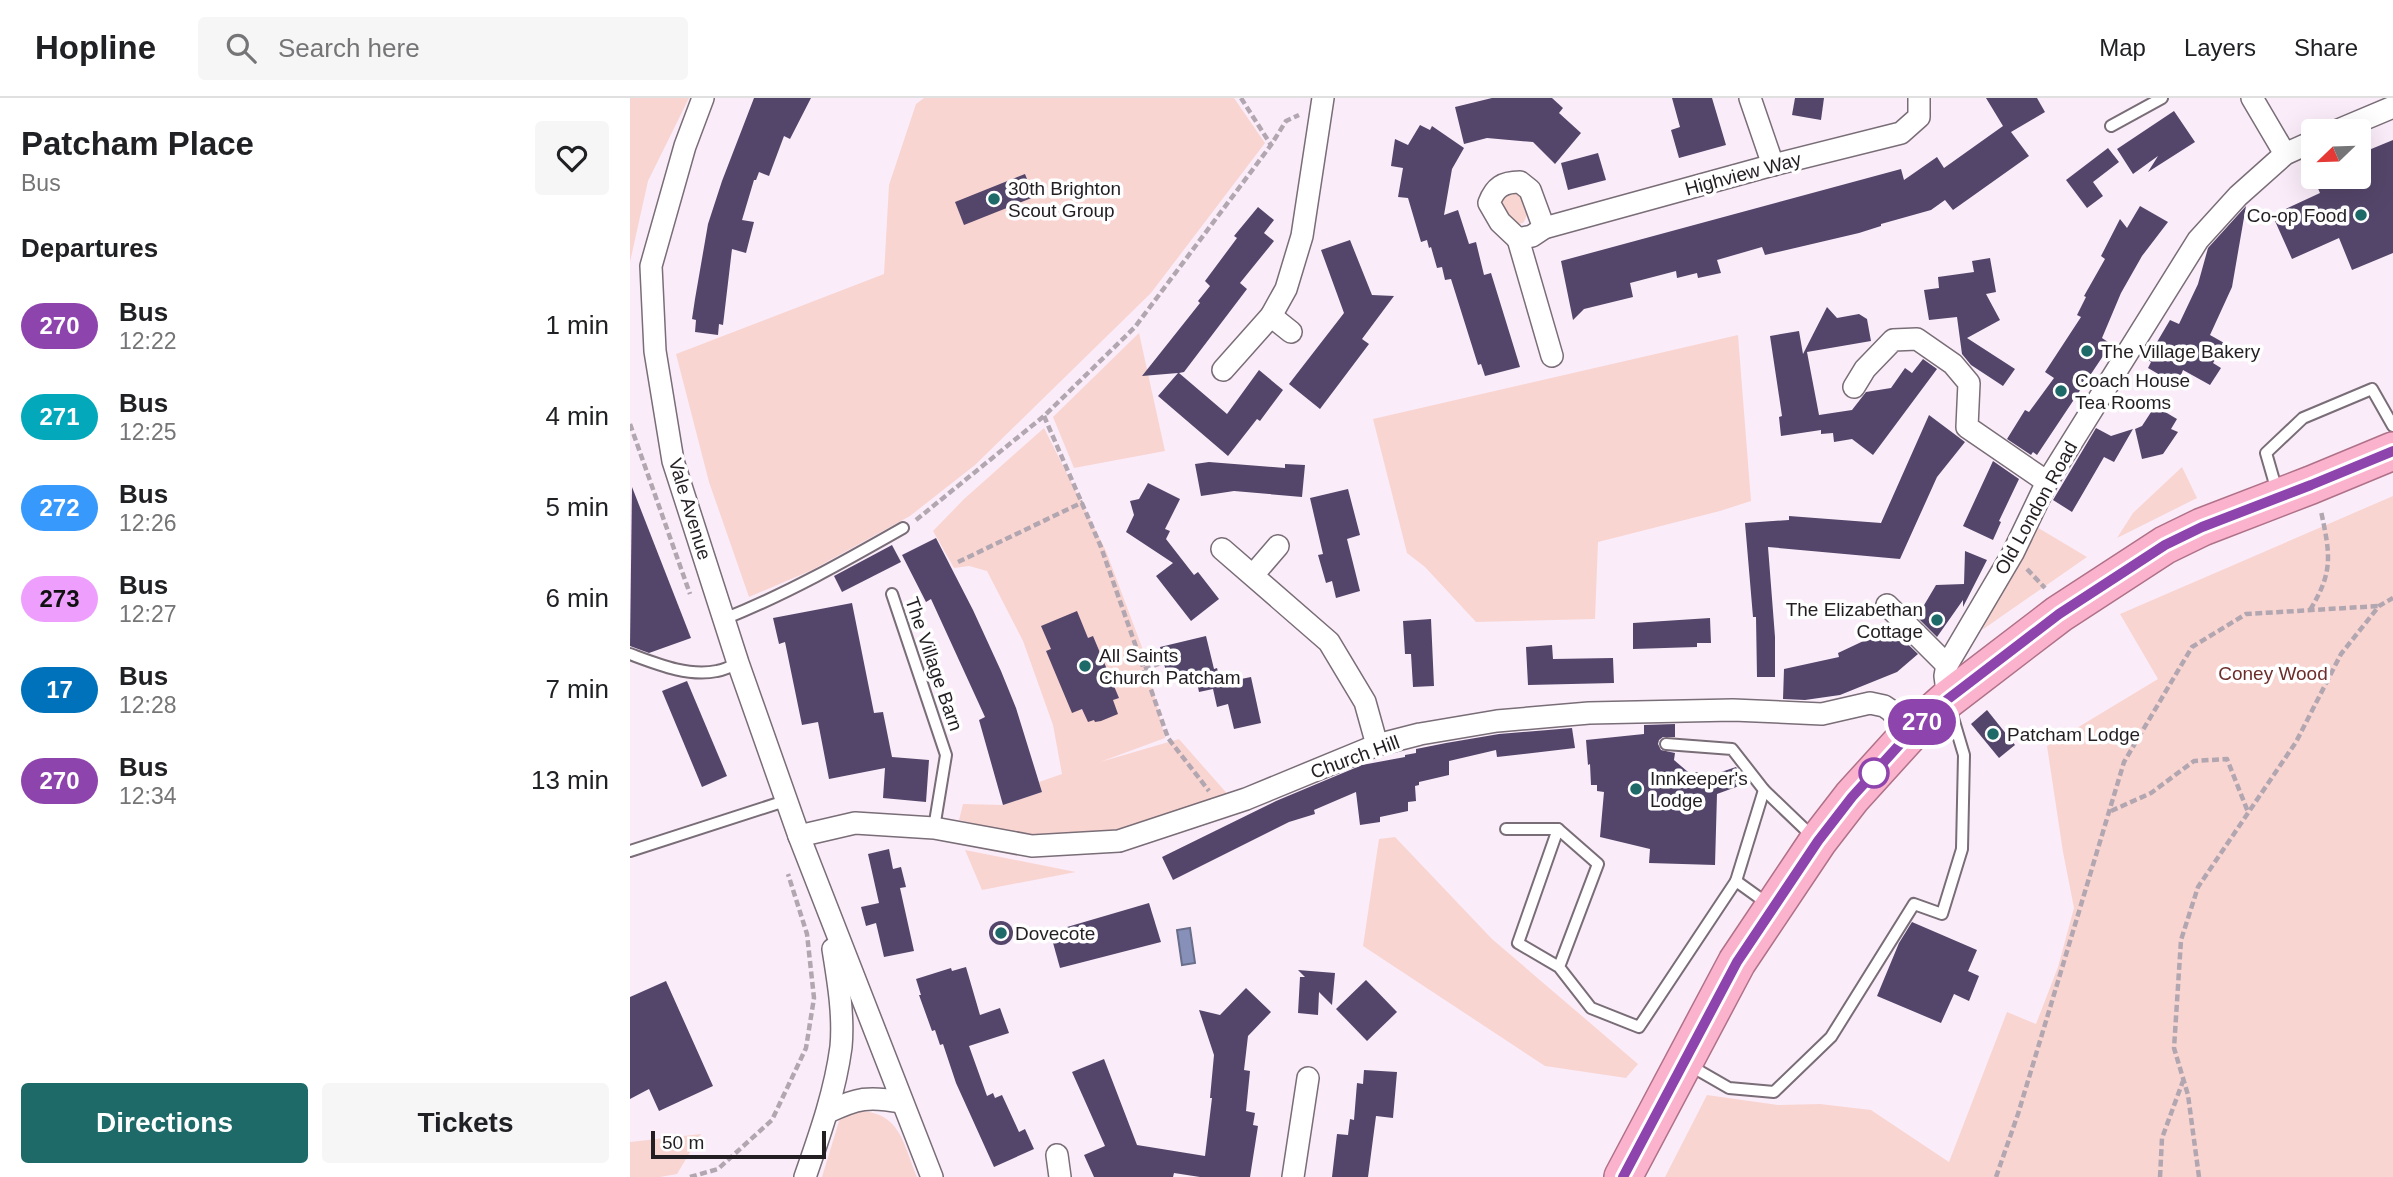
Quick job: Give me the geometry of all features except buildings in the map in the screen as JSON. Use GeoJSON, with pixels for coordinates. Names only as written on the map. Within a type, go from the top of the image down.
{"type":"FeatureCollection","features":[{"type":"Feature","properties":{"kind":"highway"},"geometry":{"type":"LineString","coordinates":[[1623,1177],[1737,962],[1818,841],[1852,797],[1911,732],[1948,682],[2165,545],[2202,527],[2393,451]]}},
{"type":"Feature","properties":{"kind":"street","name":"Vale Avenue"},"geometry":{"type":"LineString","coordinates":[[704,98],[685,146],[651,267],[655,351],[673,461],[738,663],[799,836],[932,1177]]}},
{"type":"Feature","properties":{"kind":"street"},"geometry":{"type":"LineString","coordinates":[[1750,98],[1773,165]]}},
{"type":"Feature","properties":{"kind":"street","name":"Highview Way"},"geometry":{"type":"LineString","coordinates":[[1518,239],[1532,236],[1545,228],[1901,133],[1919,117],[1919,98]]}},
{"type":"Feature","properties":{"kind":"street"},"geometry":{"type":"LineString","coordinates":[[2252,98],[2285,153]]}},
{"type":"Feature","properties":{"kind":"street"},"geometry":{"type":"LineString","coordinates":[[1223,370],[1271,316],[1286,289],[1301,236],[1322,100]]}},
{"type":"Feature","properties":{"kind":"street"},"geometry":{"type":"LineString","coordinates":[[2364,119],[2393,107]]}},
{"type":"Feature","properties":{"kind":"street","name":"Old London Road"},"geometry":{"type":"LineString","coordinates":[[1948,682],[2047,482],[2198,240],[2238,196],[2285,153],[2301,146]]}},
{"type":"Feature","properties":{"kind":"street"},"geometry":{"type":"LineString","coordinates":[[1545,228],[1530,190],[1520,181],[1507,181],[1494,190],[1489,203],[1500,222],[1518,239],[1552,356]]}},
{"type":"Feature","properties":{"kind":"street"},"geometry":{"type":"LineString","coordinates":[[1271,316],[1291,332]]}},
{"type":"Feature","properties":{"kind":"street"},"geometry":{"type":"LineString","coordinates":[[1854,387],[1865,369],[1893,340],[1917,339],[1953,364],[1969,383],[1967,427],[2047,482]]}},
{"type":"Feature","properties":{"kind":"street"},"geometry":{"type":"LineString","coordinates":[[1253,575],[1278,546]]}},
{"type":"Feature","properties":{"kind":"street"},"geometry":{"type":"LineString","coordinates":[[1222,550],[1329,642],[1365,702],[1377,745]]}},
{"type":"Feature","properties":{"kind":"street"},"geometry":{"type":"LineString","coordinates":[[1887,605],[1948,682]]}},
{"type":"Feature","properties":{"kind":"street","name":"Church Hill"},"geometry":{"type":"LineString","coordinates":[[799,836],[855,823],[934,828],[1032,846],[1119,841],[1246,799],[1377,745],[1497,720],[1589,713],[1732,710],[1822,714],[1870,703],[1890,710],[1911,732]]}},
{"type":"Feature","properties":{"kind":"street","name":"Vale Avenue"},"geometry":{"type":"LineString","coordinates":[[805,1177],[828,1112],[841,1045],[838,984],[827,909]]}},
{"type":"Feature","properties":{"kind":"street"},"geometry":{"type":"LineString","coordinates":[[1293,1177],[1308,1078]]}},
{"type":"Feature","properties":{"kind":"street"},"geometry":{"type":"LineString","coordinates":[[828,1112],[853,1100],[874,1097],[901,1102]]}},
{"type":"Feature","properties":{"kind":"street"},"geometry":{"type":"LineString","coordinates":[[1057,1155],[1060,1177]]}},
{"type":"Feature","properties":{"kind":"lane"},"geometry":{"type":"LineString","coordinates":[[2110,126],[2162,98]]}},
{"type":"Feature","properties":{"kind":"lane"},"geometry":{"type":"LineString","coordinates":[[2278,497],[2266,453],[2303,418],[2372,389],[2393,426]]}},
{"type":"Feature","properties":{"kind":"lane"},"geometry":{"type":"LineString","coordinates":[[724,619],[824,573],[903,528]]}},
{"type":"Feature","properties":{"kind":"lane","name":"The Village Barn"},"geometry":{"type":"LineString","coordinates":[[892,594],[946,755],[934,828]]}},
{"type":"Feature","properties":{"kind":"lane"},"geometry":{"type":"LineString","coordinates":[[630,653],[690,672],[718,671],[738,663]]}},
{"type":"Feature","properties":{"kind":"lane"},"geometry":{"type":"LineString","coordinates":[[1683,1061],[1729,1088],[1774,1092],[1831,1037],[1914,904],[1942,914],[1962,849],[1965,777],[1964,755],[1948,682]]}},
{"type":"Feature","properties":{"kind":"lane"},"geometry":{"type":"LineString","coordinates":[[1666,744],[1732,749],[1764,790],[1818,841]]}},
{"type":"Feature","properties":{"kind":"lane"},"geometry":{"type":"LineString","coordinates":[[1558,829],[1518,943],[1559,967],[1591,1008],[1639,1027],[1736,881],[1764,790]]}},
{"type":"Feature","properties":{"kind":"lane"},"geometry":{"type":"LineString","coordinates":[[630,851],[788,800]]}},
{"type":"Feature","properties":{"kind":"lane"},"geometry":{"type":"LineString","coordinates":[[1506,829],[1558,829],[1598,864],[1559,967]]}},
{"type":"Feature","properties":{"kind":"lane"},"geometry":{"type":"LineString","coordinates":[[1736,881],[1773,908]]}},
{"type":"Feature","properties":{"kind":"path"},"geometry":{"type":"LineString","coordinates":[[1241,98],[1271,145]]}},
{"type":"Feature","properties":{"kind":"path"},"geometry":{"type":"LineString","coordinates":[[903,528],[1044,416],[1135,327],[1286,121],[1322,100]]}},
{"type":"Feature","properties":{"kind":"path"},"geometry":{"type":"LineString","coordinates":[[1044,416],[1101,547],[1168,738],[1223,806]]}},
{"type":"Feature","properties":{"kind":"path"},"geometry":{"type":"LineString","coordinates":[[958,562],[1083,502]]}},
{"type":"Feature","properties":{"kind":"path"},"geometry":{"type":"LineString","coordinates":[[2310,610],[2324,588],[2330,554],[2319,503]]}},
{"type":"Feature","properties":{"kind":"path"},"geometry":{"type":"LineString","coordinates":[[2199,1177],[2188,1095],[2174,1048],[2181,940],[2198,887],[2296,742],[2341,654],[2379,606],[2393,598]]}},
{"type":"Feature","properties":{"kind":"path"},"geometry":{"type":"LineString","coordinates":[[1996,1177],[2018,1114],[2124,762],[2192,647],[2246,614],[2379,606]]}},
{"type":"Feature","properties":{"kind":"path"},"geometry":{"type":"LineString","coordinates":[[1144,669],[1164,662]]}},
{"type":"Feature","properties":{"kind":"path"},"geometry":{"type":"LineString","coordinates":[[2110,811],[2151,793],[2193,761],[2227,759],[2248,813]]}},
{"type":"Feature","properties":{"kind":"path"},"geometry":{"type":"LineString","coordinates":[[2160,1177],[2162,1138],[2184,1080]]}},
{"type":"Feature","properties":{"kind":"green space"},"geometry":{"type":"Polygon","coordinates":[[[630,98],[689,98],[648,181],[630,262],[630,98]]]}},
{"type":"Feature","properties":{"kind":"green space"},"geometry":{"type":"Polygon","coordinates":[[[924,98],[1234,98],[1265,143],[1151,293],[975,465],[910,516],[812,570],[749,597],[709,482],[676,354],[884,274],[889,185],[916,104],[924,98]]]}},
{"type":"Feature","properties":{"kind":"green space"},"geometry":{"type":"Polygon","coordinates":[[[1512,191],[1520,194],[1525,205],[1527,215],[1523,223],[1517,224],[1507,217],[1499,201],[1503,195],[1512,191]]]}},
{"type":"Feature","properties":{"kind":"green space"},"geometry":{"type":"Polygon","coordinates":[[[1139,333],[1165,451],[1074,468],[1053,417],[1139,333]]]}},
{"type":"Feature","properties":{"kind":"green space"},"geometry":{"type":"Polygon","coordinates":[[[1738,335],[1751,501],[1598,542],[1595,619],[1476,622],[1425,567],[1407,553],[1373,419],[1738,335]]]}},
{"type":"Feature","properties":{"kind":"green space"},"geometry":{"type":"Polygon","coordinates":[[[1044,428],[1106,551],[1143,650],[1165,738],[1100,762],[1179,739],[1231,798],[1135,828],[1083,836],[1030,834],[959,820],[963,804],[1003,805],[1042,792],[1039,782],[1062,774],[1053,725],[1023,641],[987,571],[969,566],[954,568],[933,531],[964,499],[1044,428]]]}},
{"type":"Feature","properties":{"kind":"green space"},"geometry":{"type":"Polygon","coordinates":[[[2182,467],[2197,498],[2117,538],[2133,513],[2182,467]]]}},
{"type":"Feature","properties":{"kind":"green space","name":"Coney Wood"},"geometry":{"type":"Polygon","coordinates":[[[2393,496],[2393,1177],[1665,1177],[1707,1095],[1778,1105],[1820,1104],[1871,1110],[1949,1162],[2007,1012],[2036,1024],[2058,967],[2074,908],[2047,746],[2158,679],[2120,614],[2393,496]]]}},
{"type":"Feature","properties":{"kind":"green space"},"geometry":{"type":"Polygon","coordinates":[[[2035,526],[2087,557],[1982,630],[2035,526]]]}},
{"type":"Feature","properties":{"kind":"green space"},"geometry":{"type":"Polygon","coordinates":[[[1395,837],[1492,939],[1638,1064],[1626,1078],[1545,1066],[1363,946],[1379,839],[1395,837]]]}},
{"type":"Feature","properties":{"kind":"green space"},"geometry":{"type":"Polygon","coordinates":[[[965,850],[1076,872],[982,890],[965,850]]]}},
{"type":"Feature","properties":{"kind":"green space"},"geometry":{"type":"Polygon","coordinates":[[[857,1111],[871,1112],[891,1123],[903,1141],[917,1177],[822,1177],[840,1118],[857,1111]]]}},
{"type":"Feature","properties":{"kind":"green space"},"geometry":{"type":"Polygon","coordinates":[[[701,1134],[677,1174],[630,1177],[630,1142],[701,1134]]]}},
{"type":"Feature","properties":{"kind":"water"},"geometry":{"type":"Polygon","coordinates":[[[1190,928],[1195,963],[1182,965],[1177,930],[1190,928]]]}},
{"type":"Feature","properties":{"kind":"bus line","name":"270"},"geometry":{"type":"LineString","coordinates":[[1623,1177],[1737,962],[1818,841],[1852,797],[1911,732],[1948,699],[2059,614],[2165,545],[2202,527],[2393,451]]}},
{"type":"Feature","properties":{"kind":"place","name":"30th Brighton Scout Group"},"geometry":{"type":"Point","coordinates":[994,199]}},
{"type":"Feature","properties":{"kind":"place","name":"Co-op Food"},"geometry":{"type":"Point","coordinates":[2361,215]}},
{"type":"Feature","properties":{"kind":"place","name":"The Village Bakery"},"geometry":{"type":"Point","coordinates":[2087,351]}},
{"type":"Feature","properties":{"kind":"place","name":"Coach House Tea Rooms"},"geometry":{"type":"Point","coordinates":[2061,391]}},
{"type":"Feature","properties":{"kind":"place","name":"The Elizabethan Cottage"},"geometry":{"type":"Point","coordinates":[1937,620]}},
{"type":"Feature","properties":{"kind":"place","name":"All Saints Church Patcham"},"geometry":{"type":"Point","coordinates":[1085,666]}},
{"type":"Feature","properties":{"kind":"place","name":"Patcham Lodge"},"geometry":{"type":"Point","coordinates":[1993,734]}},
{"type":"Feature","properties":{"kind":"place","name":"Innkeeper's Lodge"},"geometry":{"type":"Point","coordinates":[1636,789]}},
{"type":"Feature","properties":{"kind":"place","name":"Dovecote"},"geometry":{"type":"Point","coordinates":[1001,933]}}]}
